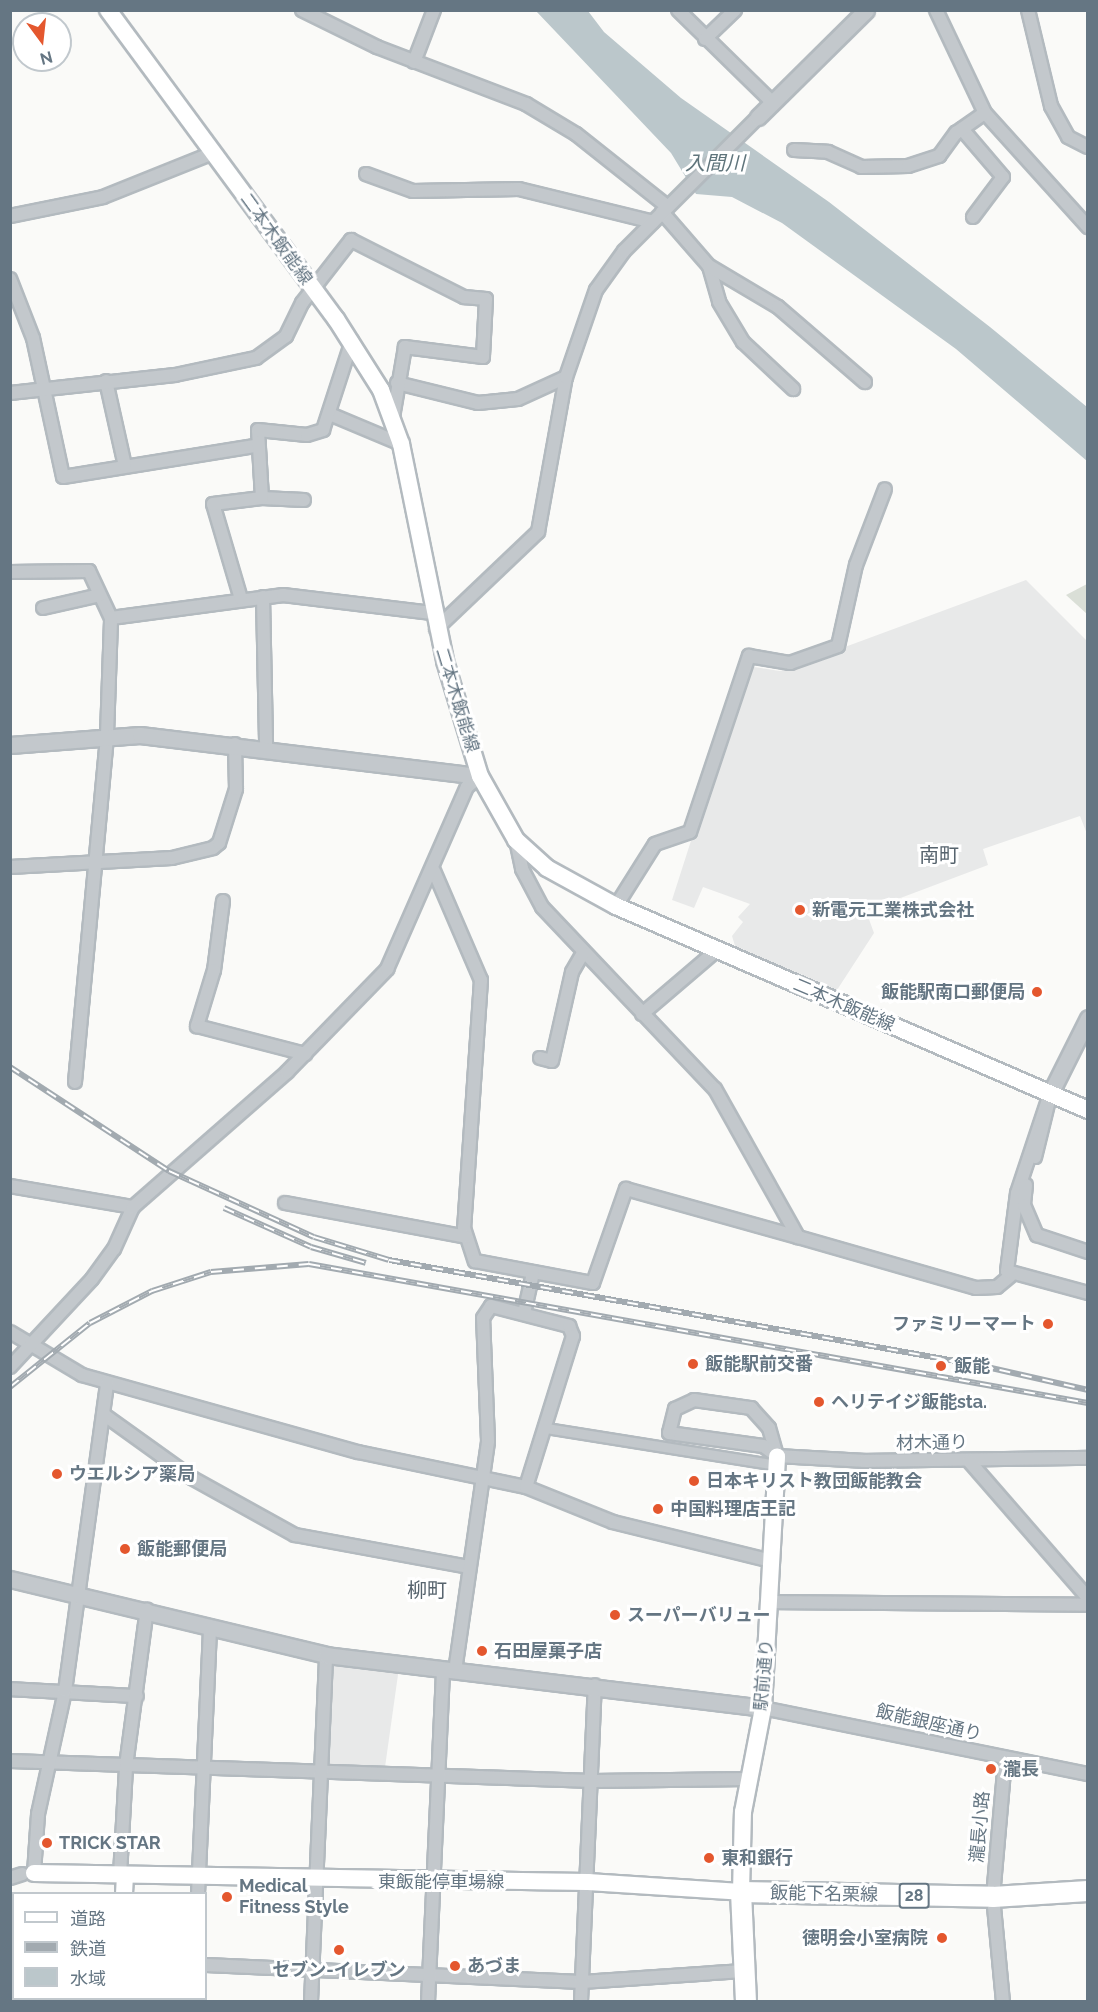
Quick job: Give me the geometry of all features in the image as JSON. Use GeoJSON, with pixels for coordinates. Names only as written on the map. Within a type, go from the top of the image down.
{"type":"FeatureCollection","features":[{"type":"Feature","properties":{"kind":"main road","name":"二本木飯能線"},"geometry":{"type":"LineString","coordinates":[[108,10],[352,341],[393,417],[401,444],[434,621],[480,776],[516,840],[547,868],[616,906],[1088,1110]]}},
{"type":"Feature","properties":{"kind":"main road","name":"駅前通り"},"geometry":{"type":"LineString","coordinates":[[741,1892],[748,1779],[762,1708],[777,1461]]}},
{"type":"Feature","properties":{"kind":"main road","name":"東飯能停車場線"},"geometry":{"type":"LineString","coordinates":[[19,1874],[122,1875],[199,1885],[316,1881],[588,1882],[741,1892]]}},
{"type":"Feature","properties":{"kind":"main road"},"geometry":{"type":"LineString","coordinates":[[122,1875],[124,1892]]}},
{"type":"Feature","properties":{"kind":"main road","name":"飯能下名栗線"},"geometry":{"type":"LineString","coordinates":[[741,1892],[993,1897],[1088,1891]]}},
{"type":"Feature","properties":{"kind":"main road"},"geometry":{"type":"LineString","coordinates":[[741,1892],[746,2001]]}},
{"type":"Feature","properties":{"kind":"street"},"geometry":{"type":"LineString","coordinates":[[302,10],[414,62],[526,104],[576,134],[667,207],[709,266],[718,302],[743,342],[794,389]]}},
{"type":"Feature","properties":{"kind":"street"},"geometry":{"type":"LineString","coordinates":[[414,62],[434,10]]}},
{"type":"Feature","properties":{"kind":"street"},"geometry":{"type":"LineString","coordinates":[[678,10],[705,39],[773,103]]}},
{"type":"Feature","properties":{"kind":"street"},"geometry":{"type":"LineString","coordinates":[[705,39],[735,10]]}},
{"type":"Feature","properties":{"kind":"street"},"geometry":{"type":"LineString","coordinates":[[111,618],[263,597],[386,603],[434,621],[538,532],[566,377],[596,290],[667,207],[866,10]]}},
{"type":"Feature","properties":{"kind":"street"},"geometry":{"type":"LineString","coordinates":[[936,10],[985,113],[1088,227]]}},
{"type":"Feature","properties":{"kind":"street"},"geometry":{"type":"LineString","coordinates":[[1028,10],[1052,106],[1068,137],[1088,147]]}},
{"type":"Feature","properties":{"kind":"street"},"geometry":{"type":"LineString","coordinates":[[794,150],[828,152],[861,167],[908,166],[939,156],[962,129],[985,113]]}},
{"type":"Feature","properties":{"kind":"street"},"geometry":{"type":"LineString","coordinates":[[962,129],[1003,177],[973,217]]}},
{"type":"Feature","properties":{"kind":"street"},"geometry":{"type":"LineString","coordinates":[[10,216],[103,197],[213,153]]}},
{"type":"Feature","properties":{"kind":"street"},"geometry":{"type":"LineString","coordinates":[[366,174],[413,191],[519,189],[653,222]]}},
{"type":"Feature","properties":{"kind":"street"},"geometry":{"type":"LineString","coordinates":[[10,393],[175,375],[256,358],[286,336],[302,303],[314,291],[351,240],[464,297],[486,299],[483,357],[405,347],[393,417]]}},
{"type":"Feature","properties":{"kind":"street"},"geometry":{"type":"LineString","coordinates":[[709,266],[778,307],[865,382]]}},
{"type":"Feature","properties":{"kind":"street"},"geometry":{"type":"LineString","coordinates":[[10,279],[33,338],[63,477],[255,446]]}},
{"type":"Feature","properties":{"kind":"street"},"geometry":{"type":"LineString","coordinates":[[262,498],[255,446],[258,430],[307,435],[323,430],[332,415],[352,341]]}},
{"type":"Feature","properties":{"kind":"street"},"geometry":{"type":"LineString","coordinates":[[398,383],[478,403],[518,399],[566,377]]}},
{"type":"Feature","properties":{"kind":"street"},"geometry":{"type":"LineString","coordinates":[[106,381],[125,466]]}},
{"type":"Feature","properties":{"kind":"street"},"geometry":{"type":"LineString","coordinates":[[332,415],[401,444]]}},
{"type":"Feature","properties":{"kind":"street"},"geometry":{"type":"LineString","coordinates":[[616,906],[655,844],[690,832],[749,656],[790,663],[838,646],[856,565],[885,489]]}},
{"type":"Feature","properties":{"kind":"street"},"geometry":{"type":"LineString","coordinates":[[241,599],[213,504],[262,498],[304,500]]}},
{"type":"Feature","properties":{"kind":"street"},"geometry":{"type":"LineString","coordinates":[[10,572],[89,571],[111,618],[107,735],[75,1082]]}},
{"type":"Feature","properties":{"kind":"street"},"geometry":{"type":"LineString","coordinates":[[43,608],[100,595]]}},
{"type":"Feature","properties":{"kind":"street"},"geometry":{"type":"LineString","coordinates":[[263,597],[266,746]]}},
{"type":"Feature","properties":{"kind":"street"},"geometry":{"type":"LineString","coordinates":[[10,745],[107,735],[266,746],[480,776]]}},
{"type":"Feature","properties":{"kind":"street"},"geometry":{"type":"LineString","coordinates":[[10,867],[172,858],[217,846],[236,789],[235,744]]}},
{"type":"Feature","properties":{"kind":"street"},"geometry":{"type":"LineString","coordinates":[[10,1368],[92,1280],[114,1249],[133,1207],[305,1054],[387,969],[434,871],[466,787],[480,776]]}},
{"type":"Feature","properties":{"kind":"street"},"geometry":{"type":"LineString","coordinates":[[516,840],[532,890],[583,953],[715,1089],[798,1237]]}},
{"type":"Feature","properties":{"kind":"street"},"geometry":{"type":"LineString","coordinates":[[434,871],[482,980],[466,1237],[474,1261],[593,1283],[626,1189],[976,1288],[997,1287],[1010,1276],[1012,1212],[1040,1111],[1088,1018]]}},
{"type":"Feature","properties":{"kind":"street"},"geometry":{"type":"LineString","coordinates":[[223,902],[214,970],[197,1026],[305,1054]]}},
{"type":"Feature","properties":{"kind":"street"},"geometry":{"type":"LineString","coordinates":[[642,1014],[717,950]]}},
{"type":"Feature","properties":{"kind":"street"},"geometry":{"type":"LineString","coordinates":[[540,1058],[552,1061],[572,972],[583,953]]}},
{"type":"Feature","properties":{"kind":"street"},"geometry":{"type":"LineString","coordinates":[[1050,1094],[1024,1205],[1037,1235],[1088,1252]]}},
{"type":"Feature","properties":{"kind":"street"},"geometry":{"type":"LineString","coordinates":[[10,1186],[133,1207]]}},
{"type":"Feature","properties":{"kind":"street"},"geometry":{"type":"LineString","coordinates":[[285,1203],[466,1237]]}},
{"type":"Feature","properties":{"kind":"street"},"geometry":{"type":"LineString","coordinates":[[524,1313],[533,1273]]}},
{"type":"Feature","properties":{"kind":"street"},"geometry":{"type":"LineString","coordinates":[[1010,1276],[1088,1293]]}},
{"type":"Feature","properties":{"kind":"street"},"geometry":{"type":"LineString","coordinates":[[428,2001],[438,1773],[449,1670],[469,1567],[488,1441],[483,1318],[491,1306],[569,1326],[573,1335],[546,1428],[526,1486]]}},
{"type":"Feature","properties":{"kind":"street"},"geometry":{"type":"LineString","coordinates":[[10,1332],[82,1376],[358,1452],[483,1475],[526,1486],[613,1522],[772,1561]]}},
{"type":"Feature","properties":{"kind":"street"},"geometry":{"type":"LineString","coordinates":[[19,1874],[65,1691],[107,1383]]}},
{"type":"Feature","properties":{"kind":"street"},"geometry":{"type":"LineString","coordinates":[[694,1400],[744,1405],[764,1419],[777,1461],[763,1446],[669,1432],[671,1415],[694,1400]]}},
{"type":"Feature","properties":{"kind":"street"},"geometry":{"type":"LineString","coordinates":[[103,1414],[192,1478],[295,1535],[469,1567]]}},
{"type":"Feature","properties":{"kind":"street"},"geometry":{"type":"LineString","coordinates":[[546,1428],[777,1461]]}},
{"type":"Feature","properties":{"kind":"street","name":"材木通り"},"geometry":{"type":"LineString","coordinates":[[777,1461],[969,1461],[1088,1458]]}},
{"type":"Feature","properties":{"kind":"street"},"geometry":{"type":"LineString","coordinates":[[969,1461],[1088,1598]]}},
{"type":"Feature","properties":{"kind":"street"},"geometry":{"type":"LineString","coordinates":[[10,1580],[147,1609],[326,1655],[595,1685],[762,1708]]}},
{"type":"Feature","properties":{"kind":"street"},"geometry":{"type":"LineString","coordinates":[[770,1602],[1088,1605]]}},
{"type":"Feature","properties":{"kind":"street"},"geometry":{"type":"LineString","coordinates":[[122,1875],[126,1766],[147,1609]]}},
{"type":"Feature","properties":{"kind":"street"},"geometry":{"type":"LineString","coordinates":[[199,1885],[206,1768],[210,1627]]}},
{"type":"Feature","properties":{"kind":"street"},"geometry":{"type":"LineString","coordinates":[[311,2001],[326,1655]]}},
{"type":"Feature","properties":{"kind":"street"},"geometry":{"type":"LineString","coordinates":[[581,2001],[593,1780],[595,1685]]}},
{"type":"Feature","properties":{"kind":"street"},"geometry":{"type":"LineString","coordinates":[[10,1689],[137,1696]]}},
{"type":"Feature","properties":{"kind":"street","name":"飯能銀座通り"},"geometry":{"type":"LineString","coordinates":[[762,1708],[1088,1774]]}},
{"type":"Feature","properties":{"kind":"street","name":"瀧長小路"},"geometry":{"type":"LineString","coordinates":[[1003,2001],[993,1897],[1005,1759]]}},
{"type":"Feature","properties":{"kind":"street"},"geometry":{"type":"LineString","coordinates":[[10,1761],[322,1772],[438,1773],[593,1780],[748,1779]]}},
{"type":"Feature","properties":{"kind":"street"},"geometry":{"type":"LineString","coordinates":[[207,1965],[582,1983],[744,1971]]}},
{"type":"Feature","properties":{"kind":"shaded area"},"geometry":{"type":"Polygon","coordinates":[[[1026,580],[1087,641],[1087,834],[1080,816],[983,849],[988,865],[866,911],[874,933],[837,990],[735,946],[732,936],[743,922],[738,917],[750,904],[703,887],[694,908],[672,900],[747,666],[780,671],[1026,580]]]}},
{"type":"Feature","properties":{"kind":"shaded area"},"geometry":{"type":"Polygon","coordinates":[[[1087,584],[1087,614],[1066,595],[1087,584]]]}},
{"type":"Feature","properties":{"kind":"shaded area"},"geometry":{"type":"Polygon","coordinates":[[[332,1663],[398,1672],[384,1776],[317,1767],[332,1663]]]}},
{"type":"Feature","properties":{"kind":"water","name":"入間川"},"geometry":{"type":"Polygon","coordinates":[[[536,11],[588,11],[604,32],[681,98],[829,202],[990,327],[1087,407],[1087,461],[956,349],[782,223],[732,197],[696,194],[671,153],[536,11]]]}},
{"type":"Feature","properties":{"kind":"railway"},"geometry":{"type":"LineString","coordinates":[[10,1067],[169,1171],[314,1237],[389,1260],[978,1365],[1088,1390]]}},
{"type":"Feature","properties":{"kind":"railway"},"geometry":{"type":"LineString","coordinates":[[224,1208],[311,1247],[366,1263]]}},
{"type":"Feature","properties":{"kind":"railway"},"geometry":{"type":"LineString","coordinates":[[10,1387],[90,1323],[152,1291],[211,1272],[309,1264],[1088,1403]]}},
{"type":"Feature","properties":{"kind":"place","name":"新電元工業株式会社"},"geometry":{"type":"Point","coordinates":[800,910]}},
{"type":"Feature","properties":{"kind":"place","name":"飯能駅南口郵便局"},"geometry":{"type":"Point","coordinates":[1037,992]}},
{"type":"Feature","properties":{"kind":"place","name":"ファミリーマート"},"geometry":{"type":"Point","coordinates":[1048,1324]}},
{"type":"Feature","properties":{"kind":"place","name":"飯能駅前交番"},"geometry":{"type":"Point","coordinates":[693,1364]}},
{"type":"Feature","properties":{"kind":"place","name":"飯能"},"geometry":{"type":"Point","coordinates":[941,1366]}},
{"type":"Feature","properties":{"kind":"place","name":"ヘリテイジ飯能sta."},"geometry":{"type":"Point","coordinates":[819,1402]}},
{"type":"Feature","properties":{"kind":"place","name":"ウエルシア薬局"},"geometry":{"type":"Point","coordinates":[57,1474]}},
{"type":"Feature","properties":{"kind":"place","name":"日本キリスト教団飯能教会"},"geometry":{"type":"Point","coordinates":[694,1481]}},
{"type":"Feature","properties":{"kind":"place","name":"中国料理店王記"},"geometry":{"type":"Point","coordinates":[658,1509]}},
{"type":"Feature","properties":{"kind":"place","name":"飯能郵便局"},"geometry":{"type":"Point","coordinates":[125,1549]}},
{"type":"Feature","properties":{"kind":"place","name":"スーパーバリュー"},"geometry":{"type":"Point","coordinates":[615,1615]}},
{"type":"Feature","properties":{"kind":"place","name":"石田屋菓子店"},"geometry":{"type":"Point","coordinates":[482,1651]}},
{"type":"Feature","properties":{"kind":"place","name":"瀧長"},"geometry":{"type":"Point","coordinates":[991,1769]}},
{"type":"Feature","properties":{"kind":"place","name":"TRICK STAR"},"geometry":{"type":"Point","coordinates":[47,1843]}},
{"type":"Feature","properties":{"kind":"place","name":"東和銀行"},"geometry":{"type":"Point","coordinates":[709,1858]}},
{"type":"Feature","properties":{"kind":"place","name":"Medical Fitness Style"},"geometry":{"type":"Point","coordinates":[227,1897]}},
{"type":"Feature","properties":{"kind":"place","name":"徳明会小室病院"},"geometry":{"type":"Point","coordinates":[942,1938]}},
{"type":"Feature","properties":{"kind":"place","name":"セブン-イレブン"},"geometry":{"type":"Point","coordinates":[339,1950]}},
{"type":"Feature","properties":{"kind":"place","name":"あづま"},"geometry":{"type":"Point","coordinates":[455,1966]}},
{"type":"Feature","properties":{"kind":"district","name":"南町"},"geometry":{"type":"Point","coordinates":[939,855]}},
{"type":"Feature","properties":{"kind":"district","name":"柳町"},"geometry":{"type":"Point","coordinates":[427,1590]}}]}
